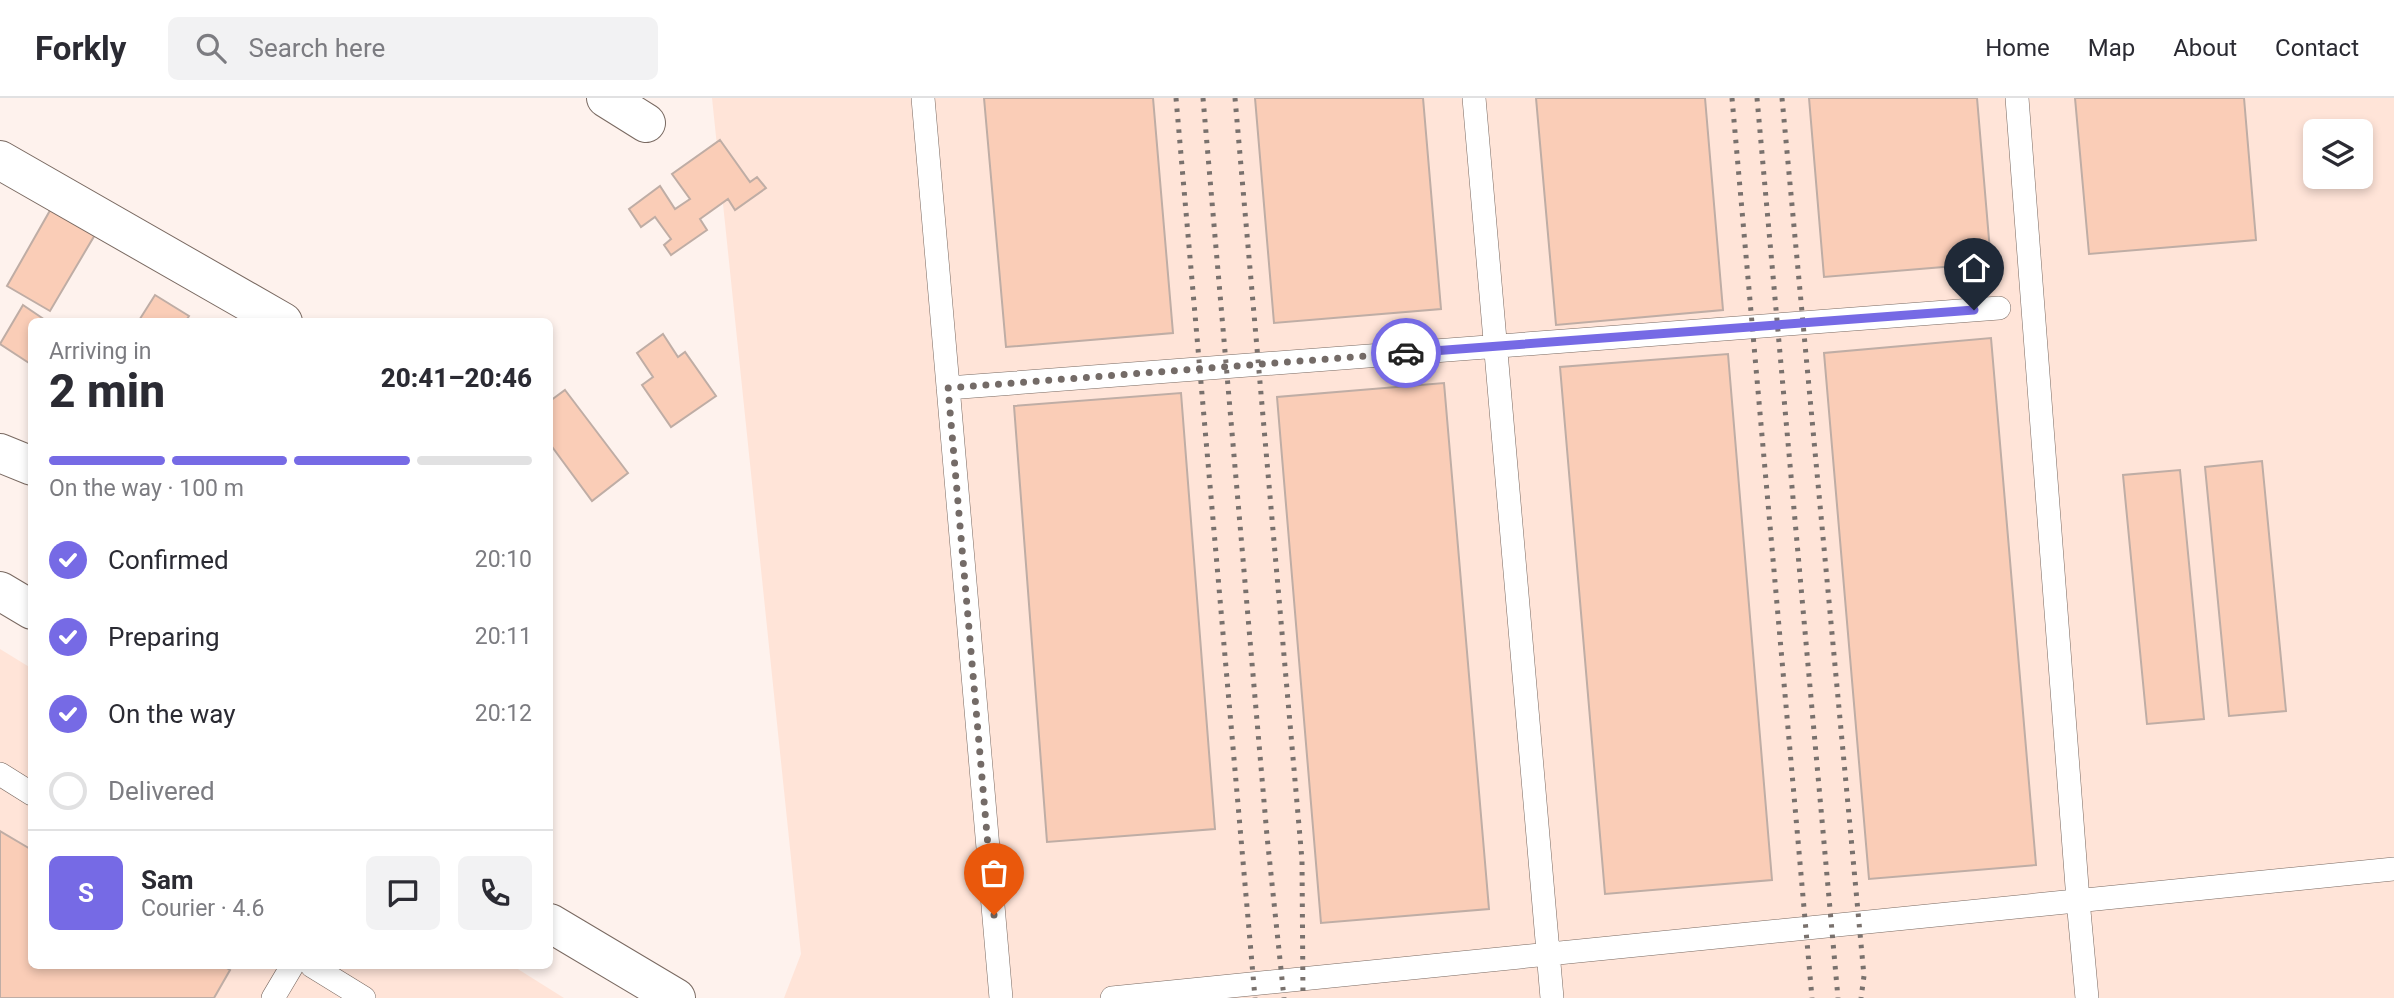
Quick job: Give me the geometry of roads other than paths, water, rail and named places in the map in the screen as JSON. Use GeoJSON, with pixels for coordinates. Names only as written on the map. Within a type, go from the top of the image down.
{"type":"FeatureCollection","features":[{"type":"Feature","properties":{"kind":"street"},"geometry":{"type":"LineString","coordinates":[[606,98],[646,123]]}},
{"type":"Feature","properties":{"kind":"street"},"geometry":{"type":"LineString","coordinates":[[0,160],[276,318]]}},
{"type":"Feature","properties":{"kind":"street"},"geometry":{"type":"LineString","coordinates":[[0,453],[28,464]]}},
{"type":"Feature","properties":{"kind":"street"},"geometry":{"type":"LineString","coordinates":[[0,591],[28,608]]}},
{"type":"Feature","properties":{"kind":"street"},"geometry":{"type":"LineString","coordinates":[[553,925],[676,998]]}},
{"type":"Feature","properties":{"kind":"lane"},"geometry":{"type":"LineString","coordinates":[[923,98],[1001,998]]}},
{"type":"Feature","properties":{"kind":"lane"},"geometry":{"type":"LineString","coordinates":[[1474,98],[1552,998]]}},
{"type":"Feature","properties":{"kind":"lane"},"geometry":{"type":"LineString","coordinates":[[2017,98],[2087,998]]}},
{"type":"Feature","properties":{"kind":"lane"},"geometry":{"type":"LineString","coordinates":[[948,388],[1999,308]]}},
{"type":"Feature","properties":{"kind":"lane"},"geometry":{"type":"LineString","coordinates":[[0,774],[28,792]]}},
{"type":"Feature","properties":{"kind":"lane"},"geometry":{"type":"LineString","coordinates":[[1112,998],[2394,869]]}},
{"type":"Feature","properties":{"kind":"lane"},"geometry":{"type":"LineString","coordinates":[[273,998],[290,969]]}},
{"type":"Feature","properties":{"kind":"lane"},"geometry":{"type":"LineString","coordinates":[[317,969],[364,998]]}},
{"type":"Feature","properties":{"kind":"railway"},"geometry":{"type":"LineString","coordinates":[[1176,98],[1255,998]]}},
{"type":"Feature","properties":{"kind":"railway"},"geometry":{"type":"LineString","coordinates":[[1203,98],[1267,836],[1284,998]]}},
{"type":"Feature","properties":{"kind":"railway"},"geometry":{"type":"LineString","coordinates":[[1235,98],[1302,860],[1303,998]]}},
{"type":"Feature","properties":{"kind":"railway"},"geometry":{"type":"LineString","coordinates":[[1732,98],[1812,998]]}},
{"type":"Feature","properties":{"kind":"railway"},"geometry":{"type":"LineString","coordinates":[[1757,98],[1838,998]]}},
{"type":"Feature","properties":{"kind":"railway"},"geometry":{"type":"LineString","coordinates":[[1782,98],[1864,976],[1861,998]]}}]}
